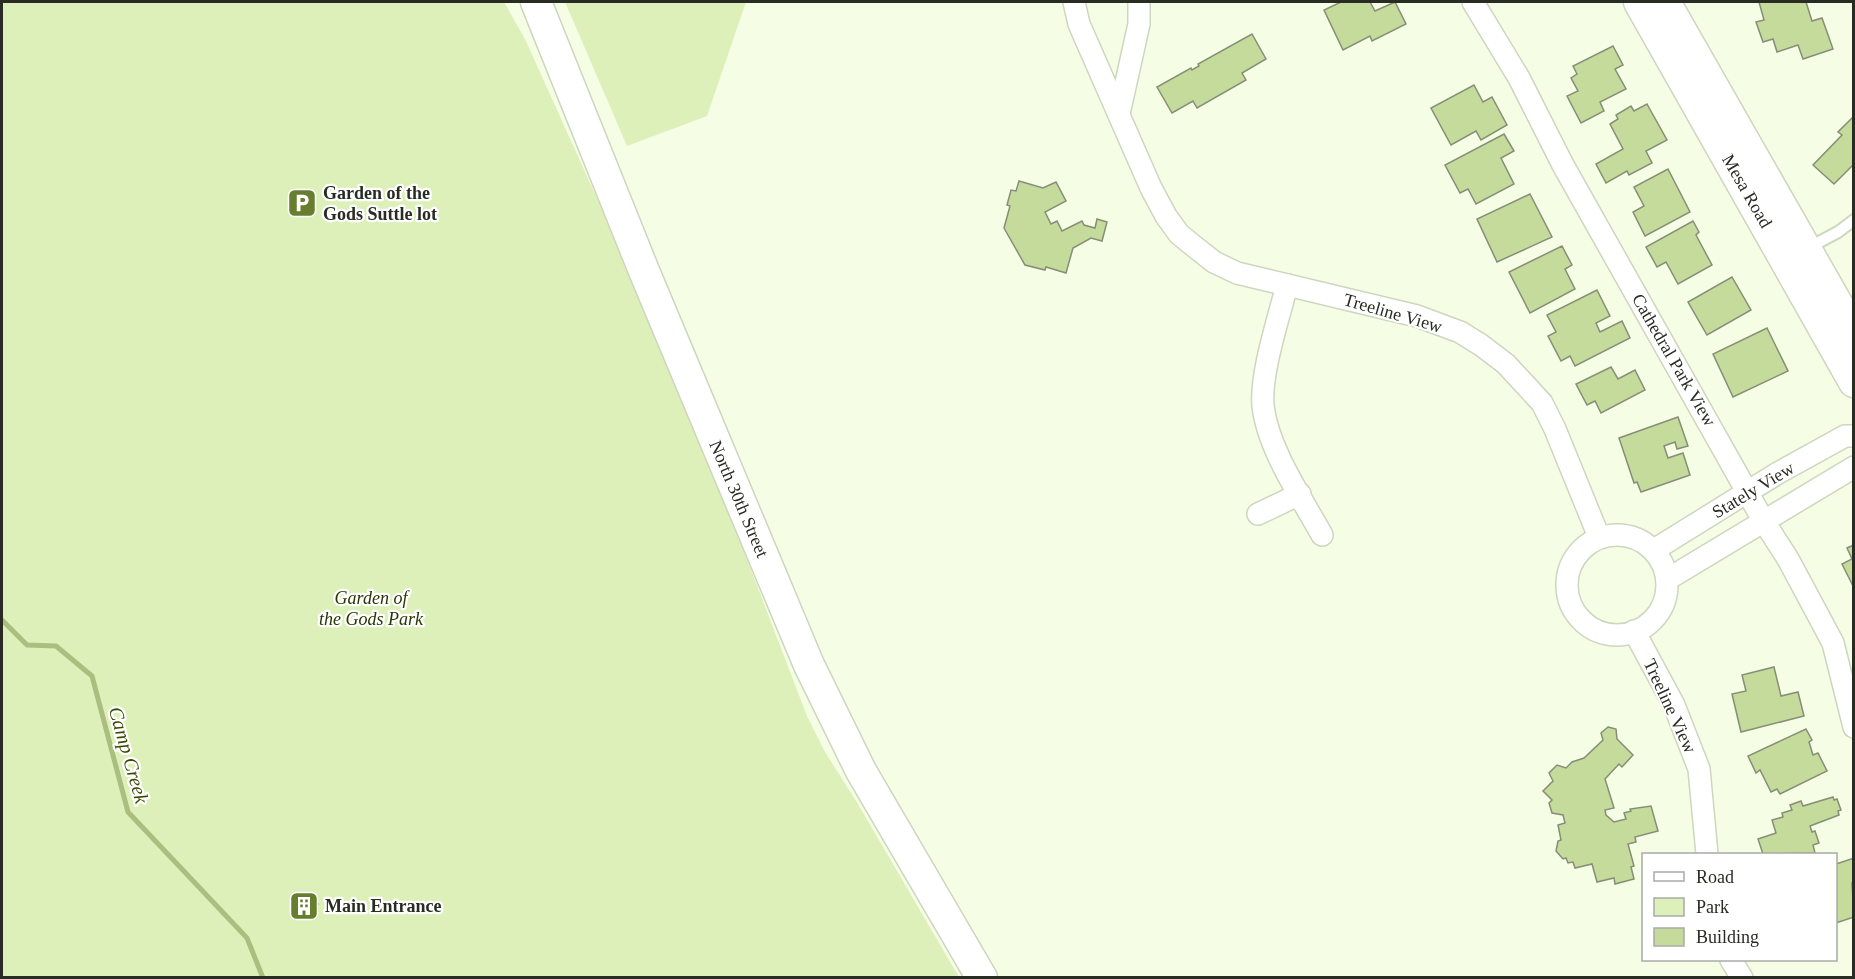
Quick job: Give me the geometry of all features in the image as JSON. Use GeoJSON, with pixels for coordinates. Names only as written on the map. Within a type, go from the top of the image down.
{"type":"FeatureCollection","features":[{"type":"Feature","properties":{"kind":"main road","name":"North 30th Street"},"geometry":{"type":"LineString","coordinates":[[536,2],[809,665],[861,771],[982,978]]}},
{"type":"Feature","properties":{"kind":"main road","name":"Mesa Road"},"geometry":{"type":"LineString","coordinates":[[1639,2],[1854,382]]}},
{"type":"Feature","properties":{"kind":"main road","name":"Mesa Road"},"geometry":{"type":"LineString","coordinates":[[1665,2],[1854,333]]}},
{"type":"Feature","properties":{"kind":"street","name":"Treeline View"},"geometry":{"type":"LineString","coordinates":[[1074,2],[1079,24],[1151,188],[1179,234],[1214,262],[1237,273],[1417,316],[1460,332],[1481,345],[1506,364],[1542,404],[1555,429],[1599,537]]}},
{"type":"Feature","properties":{"kind":"street"},"geometry":{"type":"LineString","coordinates":[[1119,114],[1139,24],[1139,2]]}},
{"type":"Feature","properties":{"kind":"street","name":"Cathedral Park View"},"geometry":{"type":"LineString","coordinates":[[1473,2],[1519,78],[1568,176],[1763,520],[1788,559],[1833,643],[1854,727]]}},
{"type":"Feature","properties":{"kind":"street"},"geometry":{"type":"LineString","coordinates":[[1287,285],[1267,368],[1263,405],[1271,440],[1322,535]]}},
{"type":"Feature","properties":{"kind":"street","name":"Stately View"},"geometry":{"type":"LineString","coordinates":[[1654,550],[1804,459],[1845,436],[1854,436]]}},
{"type":"Feature","properties":{"kind":"street"},"geometry":{"type":"LineString","coordinates":[[1804,459],[1822,487]]}},
{"type":"Feature","properties":{"kind":"street","name":"Stately View"},"geometry":{"type":"LineString","coordinates":[[1668,579],[1854,467]]}},
{"type":"Feature","properties":{"kind":"street"},"geometry":{"type":"LineString","coordinates":[[1258,513],[1300,494]]}},
{"type":"Feature","properties":{"kind":"street"},"geometry":{"type":"LineString","coordinates":[[1625,535],[1639,539],[1654,550],[1665,568],[1668,590],[1664,607],[1653,621],[1641,630],[1621,636],[1607,635],[1586,625],[1575,614],[1569,600],[1567,585],[1571,564],[1582,549],[1599,537],[1625,535]]}},
{"type":"Feature","properties":{"kind":"street","name":"Treeline View"},"geometry":{"type":"LineString","coordinates":[[1634,632],[1674,705],[1699,768],[1707,853]]}},
{"type":"Feature","properties":{"kind":"street"},"geometry":{"type":"LineString","coordinates":[[1732,961],[1742,978]]}},
{"type":"Feature","properties":{"kind":"lane"},"geometry":{"type":"LineString","coordinates":[[1806,250],[1853,221]]}},
{"type":"Feature","properties":{"kind":"green space","name":"Garden of the Gods Park"},"geometry":{"type":"Polygon","coordinates":[[[2,2],[504,2],[525,39],[675,371],[807,716],[825,752],[959,977],[2,978],[2,2]]]}},
{"type":"Feature","properties":{"kind":"green space"},"geometry":{"type":"Polygon","coordinates":[[[565,2],[746,2],[707,116],[627,146],[565,2]]]}},
{"type":"Feature","properties":{"kind":"building"},"geometry":{"type":"Polygon","coordinates":[[[1341,2],[1370,2],[1375,11],[1395,2],[1406,24],[1372,41],[1370,36],[1343,50],[1324,10],[1341,2]]]}},
{"type":"Feature","properties":{"kind":"building"},"geometry":{"type":"Polygon","coordinates":[[[1759,2],[1806,2],[1812,21],[1822,18],[1833,49],[1803,59],[1798,45],[1777,52],[1773,39],[1763,42],[1756,22],[1764,20],[1759,2]]]}},
{"type":"Feature","properties":{"kind":"building"},"geometry":{"type":"Polygon","coordinates":[[[1252,34],[1266,59],[1242,73],[1246,80],[1197,108],[1193,101],[1172,113],[1157,87],[1191,68],[1192,70],[1199,66],[1198,64],[1252,34]]]}},
{"type":"Feature","properties":{"kind":"building"},"geometry":{"type":"Polygon","coordinates":[[[1613,46],[1623,65],[1615,69],[1626,89],[1600,102],[1604,111],[1581,123],[1567,96],[1578,91],[1571,78],[1577,74],[1573,66],[1613,46]]]}},
{"type":"Feature","properties":{"kind":"building"},"geometry":{"type":"Polygon","coordinates":[[[1474,85],[1483,102],[1492,97],[1507,125],[1481,140],[1476,131],[1451,145],[1431,108],[1474,85]]]}},
{"type":"Feature","properties":{"kind":"building"},"geometry":{"type":"Polygon","coordinates":[[[1647,104],[1667,140],[1646,151],[1652,163],[1629,175],[1627,171],[1606,183],[1596,164],[1623,149],[1610,124],[1618,119],[1616,115],[1631,106],[1634,111],[1647,104]]]}},
{"type":"Feature","properties":{"kind":"building"},"geometry":{"type":"Polygon","coordinates":[[[1854,116],[1854,164],[1834,184],[1813,165],[1842,135],[1838,132],[1854,116]]]}},
{"type":"Feature","properties":{"kind":"building"},"geometry":{"type":"Polygon","coordinates":[[[1504,134],[1514,151],[1501,158],[1514,184],[1476,204],[1468,189],[1460,193],[1445,165],[1504,134]]]}},
{"type":"Feature","properties":{"kind":"building"},"geometry":{"type":"Polygon","coordinates":[[[1668,169],[1690,212],[1645,236],[1633,212],[1644,206],[1634,187],[1668,169]]]}},
{"type":"Feature","properties":{"kind":"building"},"geometry":{"type":"Polygon","coordinates":[[[1019,181],[1043,188],[1056,182],[1066,201],[1045,212],[1051,224],[1057,221],[1062,231],[1082,221],[1084,225],[1095,228],[1097,219],[1107,222],[1102,241],[1091,238],[1073,248],[1066,273],[1046,267],[1045,270],[1025,265],[1004,228],[1010,206],[1007,205],[1011,190],[1016,191],[1019,181]]]}},
{"type":"Feature","properties":{"kind":"building"},"geometry":{"type":"Polygon","coordinates":[[[1530,194],[1552,237],[1497,262],[1477,219],[1530,194]]]}},
{"type":"Feature","properties":{"kind":"building"},"geometry":{"type":"Polygon","coordinates":[[[1693,221],[1699,232],[1696,235],[1712,265],[1678,284],[1666,262],[1657,267],[1646,247],[1693,221]]]}},
{"type":"Feature","properties":{"kind":"building"},"geometry":{"type":"Polygon","coordinates":[[[1562,246],[1572,265],[1565,269],[1575,289],[1530,313],[1509,272],[1562,246]]]}},
{"type":"Feature","properties":{"kind":"building"},"geometry":{"type":"Polygon","coordinates":[[[1732,277],[1751,310],[1707,335],[1688,302],[1732,277]]]}},
{"type":"Feature","properties":{"kind":"building"},"geometry":{"type":"Polygon","coordinates":[[[1597,290],[1610,316],[1596,323],[1600,332],[1622,321],[1630,338],[1575,366],[1570,356],[1561,361],[1548,336],[1556,332],[1547,315],[1597,290]]]}},
{"type":"Feature","properties":{"kind":"building"},"geometry":{"type":"Polygon","coordinates":[[[1767,328],[1788,371],[1733,397],[1713,354],[1767,328]]]}},
{"type":"Feature","properties":{"kind":"building"},"geometry":{"type":"Polygon","coordinates":[[[1611,367],[1618,379],[1635,370],[1645,390],[1601,413],[1595,401],[1587,405],[1576,384],[1611,367]]]}},
{"type":"Feature","properties":{"kind":"building"},"geometry":{"type":"Polygon","coordinates":[[[1678,417],[1688,446],[1677,449],[1675,442],[1664,446],[1668,458],[1683,453],[1690,475],[1641,492],[1637,482],[1634,483],[1619,438],[1678,417]]]}},
{"type":"Feature","properties":{"kind":"building"},"geometry":{"type":"Polygon","coordinates":[[[1854,545],[1854,588],[1842,564],[1852,559],[1847,548],[1854,545]]]}},
{"type":"Feature","properties":{"kind":"building"},"geometry":{"type":"Polygon","coordinates":[[[1774,667],[1781,696],[1798,692],[1804,716],[1741,732],[1732,694],[1746,691],[1742,675],[1774,667]]]}},
{"type":"Feature","properties":{"kind":"building"},"geometry":{"type":"Polygon","coordinates":[[[1608,727],[1616,729],[1617,739],[1633,755],[1622,767],[1619,764],[1605,779],[1614,808],[1605,810],[1606,815],[1614,822],[1626,819],[1624,813],[1631,811],[1630,809],[1651,806],[1658,831],[1635,837],[1636,842],[1628,844],[1634,866],[1631,867],[1634,879],[1615,884],[1614,878],[1597,882],[1592,864],[1575,868],[1573,862],[1568,863],[1566,858],[1563,859],[1556,851],[1558,841],[1561,840],[1558,825],[1565,823],[1563,815],[1552,813],[1549,803],[1552,800],[1543,791],[1553,781],[1549,773],[1557,765],[1566,768],[1572,762],[1584,758],[1603,740],[1601,733],[1608,727]]]}},
{"type":"Feature","properties":{"kind":"building"},"geometry":{"type":"Polygon","coordinates":[[[1806,729],[1812,740],[1809,742],[1813,755],[1818,753],[1827,771],[1780,794],[1777,789],[1771,792],[1760,770],[1756,773],[1748,756],[1806,729]]]}},
{"type":"Feature","properties":{"kind":"building"},"geometry":{"type":"Polygon","coordinates":[[[1833,797],[1834,800],[1837,799],[1841,810],[1838,811],[1839,815],[1810,826],[1812,832],[1815,831],[1819,843],[1813,845],[1815,853],[1763,853],[1758,839],[1776,833],[1772,820],[1783,817],[1782,813],[1792,810],[1790,805],[1801,801],[1803,806],[1833,797]]]}},
{"type":"Feature","properties":{"kind":"building"},"geometry":{"type":"Polygon","coordinates":[[[1854,858],[1854,882],[1852,883],[1854,917],[1837,923],[1837,864],[1854,858]]]}},
{"type":"Feature","properties":{"kind":"building","name":"Main Entrance"},"geometry":{"type":"Polygon","coordinates":[[[299,893],[304,894],[307,899],[312,896],[318,904],[311,907],[314,914],[309,917],[293,917],[291,912],[295,896],[299,893]]]}},
{"type":"Feature","properties":{"kind":"waterway","name":"Camp Creek"},"geometry":{"type":"LineString","coordinates":[[2,620],[27,645],[56,646],[92,676],[128,812],[247,938],[263,978]]}},
{"type":"Feature","properties":{"kind":"place","name":"Garden of the Gods Suttle lot"},"geometry":{"type":"Point","coordinates":[302,203]}},
{"type":"Feature","properties":{"kind":"place","name":"Main Entrance"},"geometry":{"type":"Point","coordinates":[304,906]}}]}
